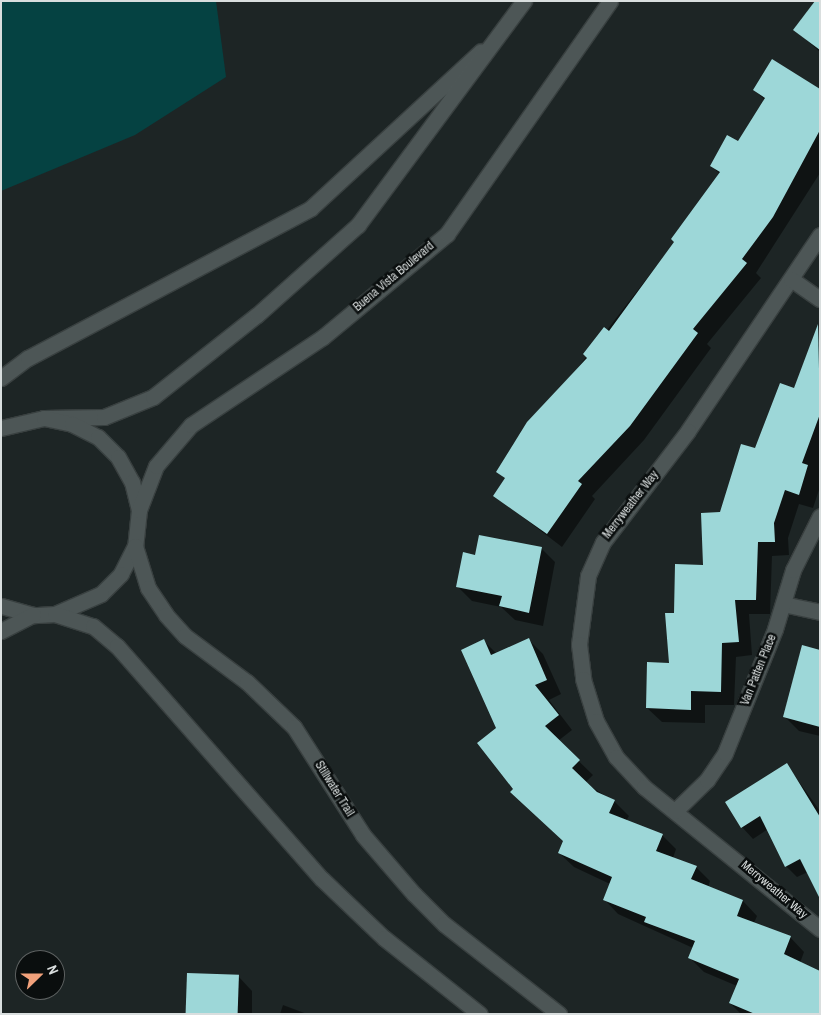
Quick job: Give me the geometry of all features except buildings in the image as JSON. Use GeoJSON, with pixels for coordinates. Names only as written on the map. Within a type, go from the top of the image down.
{"type":"FeatureCollection","features":[{"type":"Feature","properties":{"kind":"main road","name":"Buena Vista Boulevard"},"geometry":{"type":"LineString","coordinates":[[1,428],[44,418],[104,417],[153,397],[257,315],[358,225],[514,18],[524,1]]}},
{"type":"Feature","properties":{"kind":"main road","name":"Buena Vista Boulevard"},"geometry":{"type":"LineString","coordinates":[[138,510],[156,466],[191,425],[323,337],[447,234],[610,1]]}},
{"type":"Feature","properties":{"kind":"main road"},"geometry":{"type":"LineString","coordinates":[[1,378],[28,358],[311,208],[514,18]]}},
{"type":"Feature","properties":{"kind":"main road","name":"Merryweather Way"},"geometry":{"type":"LineString","coordinates":[[820,235],[688,431],[622,513],[588,576],[579,644],[583,679],[596,721],[616,757],[675,811],[820,929]]}},
{"type":"Feature","properties":{"kind":"main road"},"geometry":{"type":"LineString","coordinates":[[791,279],[820,299]]}},
{"type":"Feature","properties":{"kind":"main road","name":"Buena Vista Boulevard"},"geometry":{"type":"LineString","coordinates":[[1,606],[34,615],[55,614],[101,594],[121,574],[135,546],[138,510],[132,482],[118,457],[98,437],[72,424],[44,418]]}},
{"type":"Feature","properties":{"kind":"main road","name":"Van Patten Place"},"geometry":{"type":"LineString","coordinates":[[675,811],[707,780],[725,753],[783,604],[793,570],[820,516]]}},
{"type":"Feature","properties":{"kind":"main road","name":"Stillwater Trail"},"geometry":{"type":"LineString","coordinates":[[135,546],[148,588],[166,615],[186,636],[247,682],[294,728],[364,835],[414,894],[444,924],[559,1014]]}},
{"type":"Feature","properties":{"kind":"main road"},"geometry":{"type":"LineString","coordinates":[[783,604],[820,612]]}},
{"type":"Feature","properties":{"kind":"main road"},"geometry":{"type":"LineString","coordinates":[[55,614],[93,626],[117,646],[322,879],[384,938],[480,1014]]}},
{"type":"Feature","properties":{"kind":"main road","name":"Buena Vista Boulevard"},"geometry":{"type":"LineString","coordinates":[[1,631],[34,615]]}},
{"type":"Feature","properties":{"kind":"shaded area"},"geometry":{"type":"Polygon","coordinates":[[[1,1],[216,1],[226,77],[135,135],[1,191],[1,1]]]}}]}
